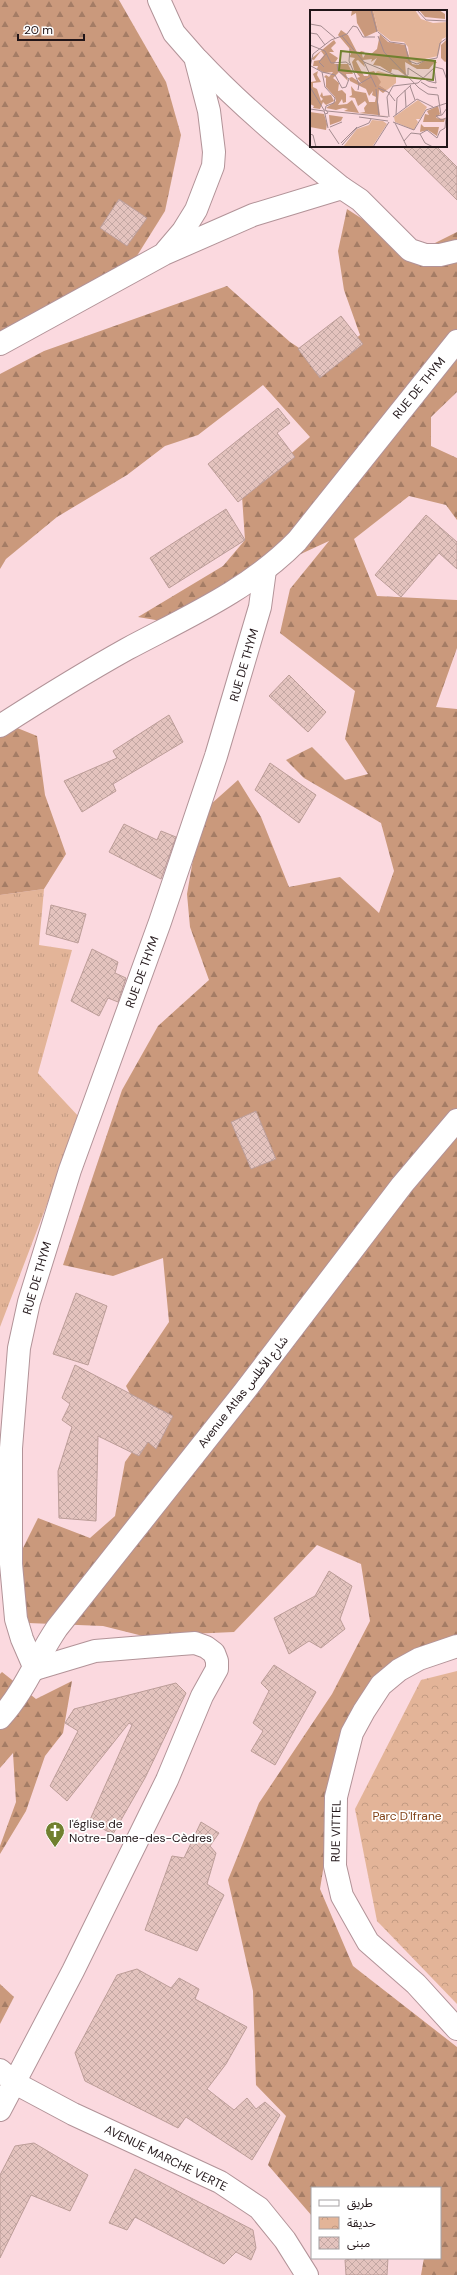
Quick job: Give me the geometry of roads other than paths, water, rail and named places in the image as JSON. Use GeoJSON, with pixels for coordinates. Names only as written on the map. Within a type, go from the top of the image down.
{"type":"FeatureCollection","features":[{"type":"Feature","properties":{"kind":"street"},"geometry":{"type":"LineString","coordinates":[[158,0],[174,33],[194,57],[257,116],[342,188],[360,200],[410,250],[425,255],[440,255],[457,251]]}},
{"type":"Feature","properties":{"kind":"street"},"geometry":{"type":"LineString","coordinates":[[164,254],[183,231],[196,210],[213,166],[214,152],[209,111],[194,57]]}},
{"type":"Feature","properties":{"kind":"street"},"geometry":{"type":"LineString","coordinates":[[0,344],[164,254],[253,215],[342,188]]}},
{"type":"Feature","properties":{"kind":"street","name":"RUE DE THYM"},"geometry":{"type":"LineString","coordinates":[[35,1669],[22,1639],[16,1619],[11,1564],[11,1448],[20,1341],[29,1302],[70,1170],[157,929],[216,756],[260,607],[265,570],[297,540],[457,341]]}},
{"type":"Feature","properties":{"kind":"street"},"geometry":{"type":"LineString","coordinates":[[0,726],[112,657],[222,599],[265,570]]}},
{"type":"Feature","properties":{"kind":"street","name":"Avenue Atlas شارع الأطلس"},"geometry":{"type":"LineString","coordinates":[[35,1669],[42,1652],[57,1628],[244,1392],[402,1185],[457,1120]]}},
{"type":"Feature","properties":{"kind":"street","name":"Avenue Atlas شارع الأطلس"},"geometry":{"type":"LineString","coordinates":[[0,1718],[35,1669],[70,1634],[390,1224],[457,1142]]}},
{"type":"Feature","properties":{"kind":"street"},"geometry":{"type":"LineString","coordinates":[[0,2110],[8,2076],[73,1971],[167,1780],[202,1696],[216,1669],[217,1661],[214,1654],[206,1647],[195,1643],[95,1652],[35,1669]]}},
{"type":"Feature","properties":{"kind":"street","name":"RUE VITTEL"},"geometry":{"type":"LineString","coordinates":[[457,1646],[419,1659],[399,1670],[381,1685],[364,1711],[352,1733],[336,1797],[335,1866],[342,1896],[354,1920],[368,1942],[416,1984],[457,2029]]}},
{"type":"Feature","properties":{"kind":"street","name":"AVENUE MARCHE VERTE"},"geometry":{"type":"LineString","coordinates":[[8,2076],[73,2114],[220,2182],[259,2208],[285,2240],[299,2274]]}},
{"type":"Feature","properties":{"kind":"place","name":"l'église de Notre-Dame-des-Cèdres"},"geometry":{"type":"Point","coordinates":[55,1848]}},
{"type":"Feature","properties":{"kind":"park label","name":"Parc D'Ifrane"},"geometry":{"type":"Point","coordinates":[407,1816]}}]}
